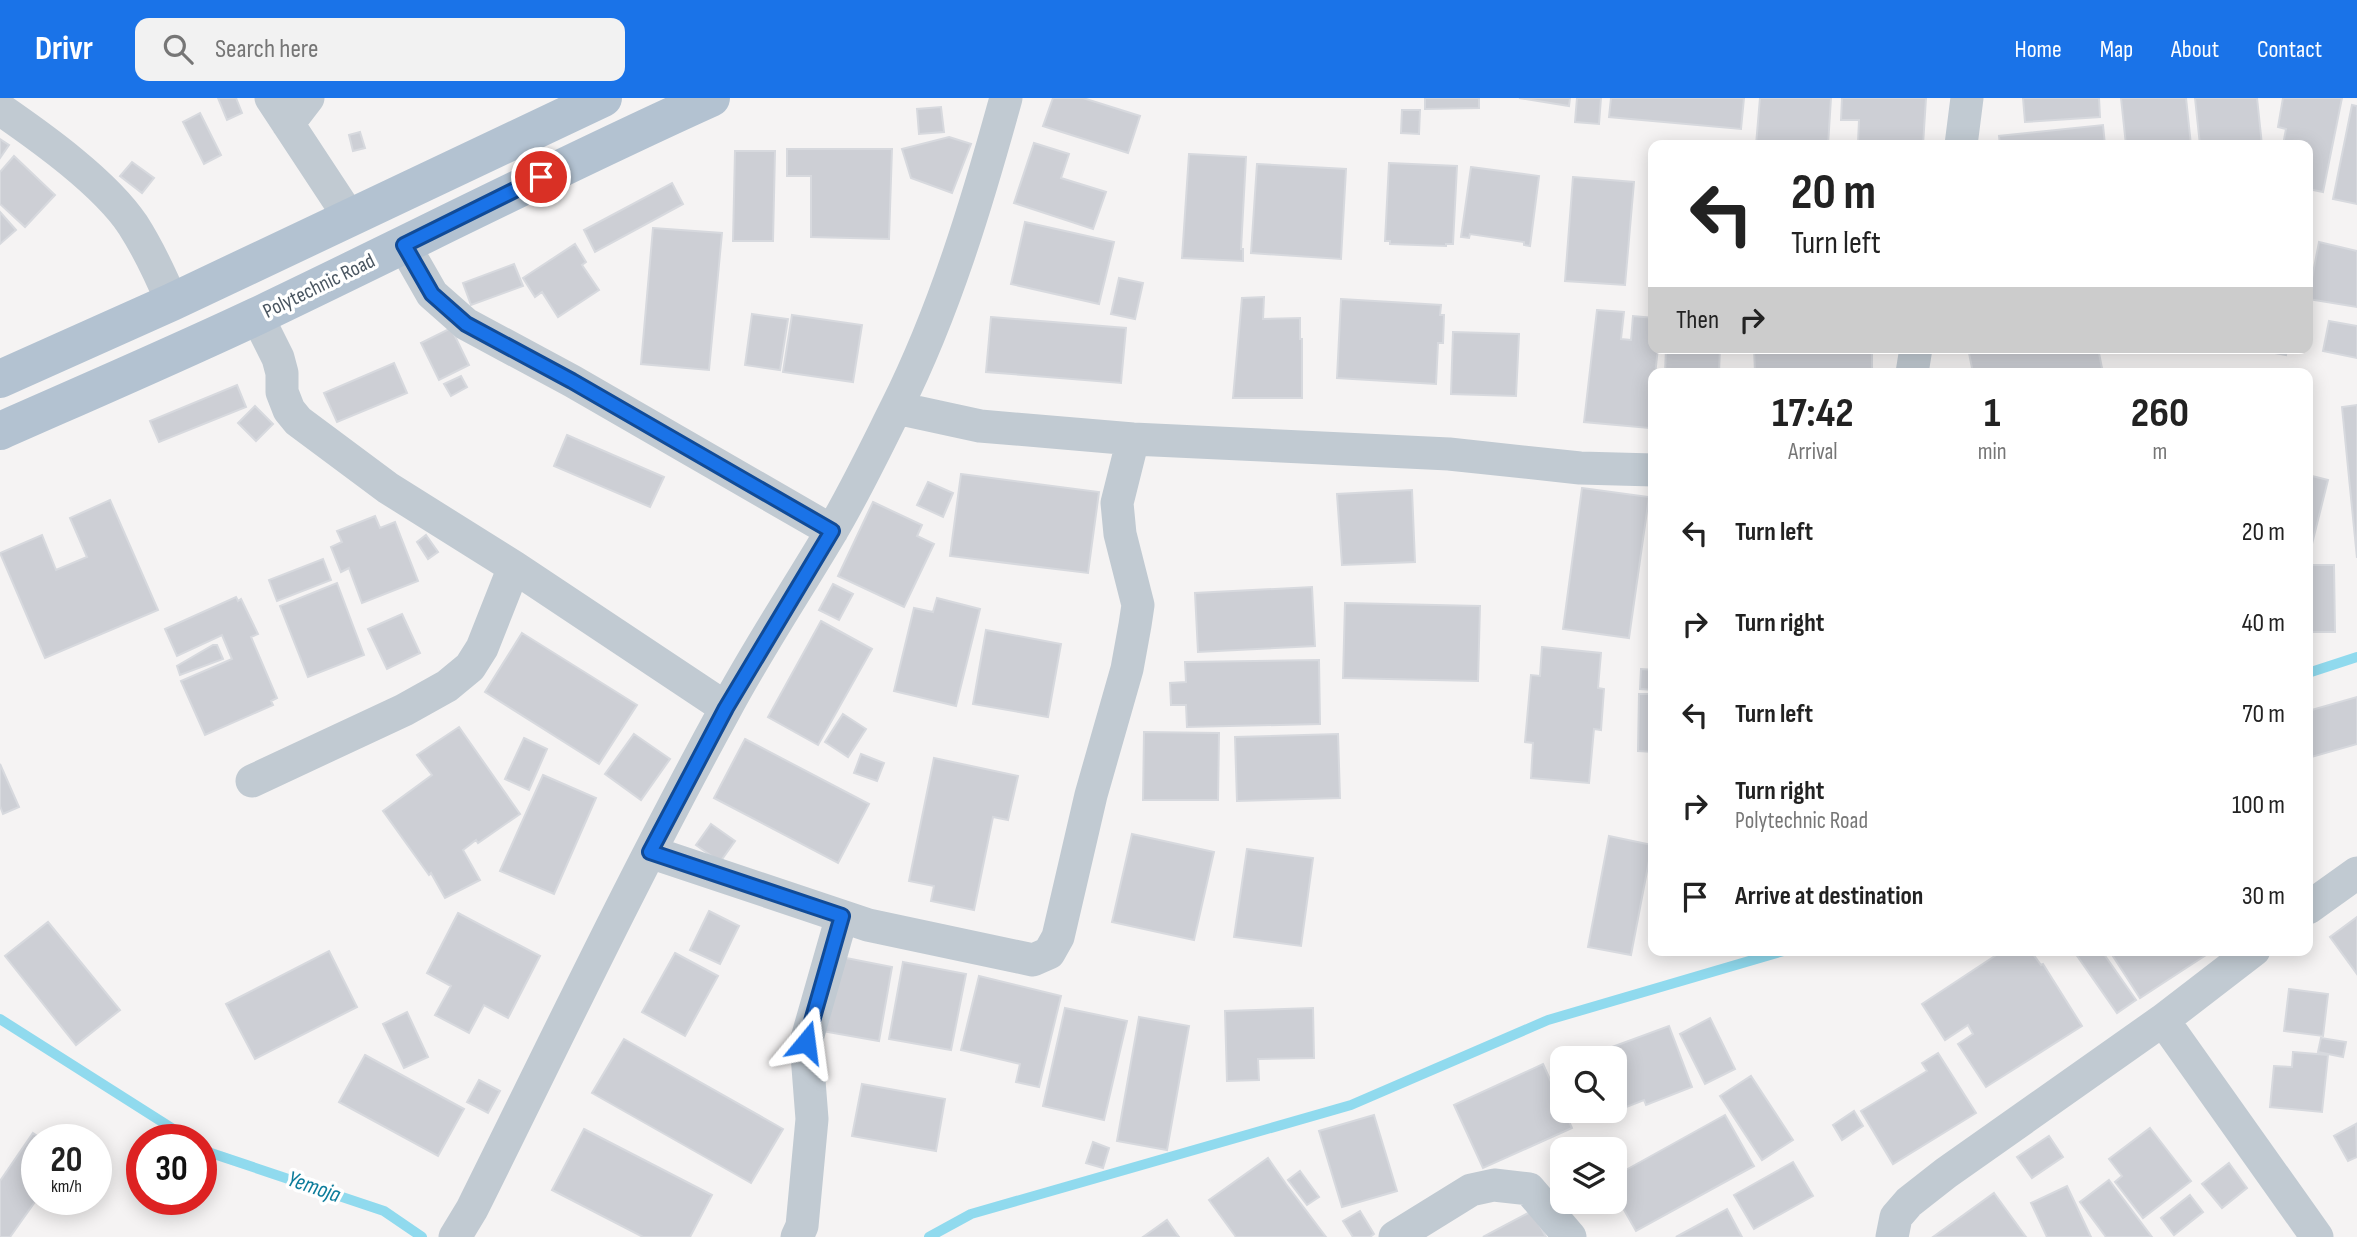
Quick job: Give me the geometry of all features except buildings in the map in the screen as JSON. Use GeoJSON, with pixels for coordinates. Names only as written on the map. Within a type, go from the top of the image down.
{"type":"FeatureCollection","features":[{"type":"Feature","properties":{"kind":"main road"},"geometry":{"type":"LineString","coordinates":[[0,379],[172,302],[603,98]]}},
{"type":"Feature","properties":{"kind":"main road","name":"Polytechnic Road"},"geometry":{"type":"LineString","coordinates":[[0,431],[257,316],[586,154],[711,98]]}},
{"type":"Feature","properties":{"kind":"street"},"geometry":{"type":"LineString","coordinates":[[308,98],[279,111],[350,218]]}},
{"type":"Feature","properties":{"kind":"street"},"geometry":{"type":"LineString","coordinates":[[455,1237],[472,1209],[650,852],[726,708],[832,531],[897,408],[950,280],[1006,98]]}},
{"type":"Feature","properties":{"kind":"street"},"geometry":{"type":"LineString","coordinates":[[1962,140],[1968,98]]}},
{"type":"Feature","properties":{"kind":"street"},"geometry":{"type":"LineString","coordinates":[[0,109],[37,134],[103,191],[132,223],[172,302]]}},
{"type":"Feature","properties":{"kind":"street"},"geometry":{"type":"LineString","coordinates":[[404,245],[432,294],[466,324],[572,381],[832,531]]}},
{"type":"Feature","properties":{"kind":"street"},"geometry":{"type":"LineString","coordinates":[[257,316],[278,358],[282,373],[282,392],[289,410],[298,421],[388,488],[514,567],[726,708]]}},
{"type":"Feature","properties":{"kind":"street"},"geometry":{"type":"LineString","coordinates":[[897,408],[980,426],[1133,439],[1435,453],[1580,468],[1648,470]]}},
{"type":"Feature","properties":{"kind":"street"},"geometry":{"type":"LineString","coordinates":[[650,852],[868,925],[1033,960],[1049,953],[1058,937],[1091,795],[1127,670],[1136,625],[1138,605],[1120,534],[1117,503],[1133,439]]}},
{"type":"Feature","properties":{"kind":"street"},"geometry":{"type":"LineString","coordinates":[[252,781],[404,710],[447,686],[470,667],[482,648],[514,567]]}},
{"type":"Feature","properties":{"kind":"street"},"geometry":{"type":"LineString","coordinates":[[2313,904],[2357,873]]}},
{"type":"Feature","properties":{"kind":"street"},"geometry":{"type":"LineString","coordinates":[[797,1237],[802,1226],[812,1119],[806,1042],[842,916]]}},
{"type":"Feature","properties":{"kind":"street"},"geometry":{"type":"LineString","coordinates":[[1892,1237],[1896,1217],[1909,1202],[1946,1173],[2164,1020],[2246,956]]}},
{"type":"Feature","properties":{"kind":"street"},"geometry":{"type":"LineString","coordinates":[[2164,1020],[2317,1237]]}},
{"type":"Feature","properties":{"kind":"street"},"geometry":{"type":"LineString","coordinates":[[1395,1237],[1471,1190],[1494,1185],[1529,1189],[1570,1237]]}},
{"type":"Feature","properties":{"kind":"waterway"},"geometry":{"type":"LineString","coordinates":[[2313,671],[2357,657]]}},
{"type":"Feature","properties":{"kind":"waterway"},"geometry":{"type":"LineString","coordinates":[[929,1237],[971,1214],[1351,1105],[1548,1020],[1767,956]]}},
{"type":"Feature","properties":{"kind":"waterway","name":"Yemoja"},"geometry":{"type":"LineString","coordinates":[[0,1019],[165,1124]]}},
{"type":"Feature","properties":{"kind":"waterway","name":"Yemoja"},"geometry":{"type":"LineString","coordinates":[[217,1155],[384,1211],[422,1237]]}},
{"type":"Feature","properties":{"kind":"route"},"geometry":{"type":"LineString","coordinates":[[541,177],[404,245],[432,294],[466,324],[572,381],[832,531],[726,708],[650,852],[842,916],[806,1042]]}}]}
